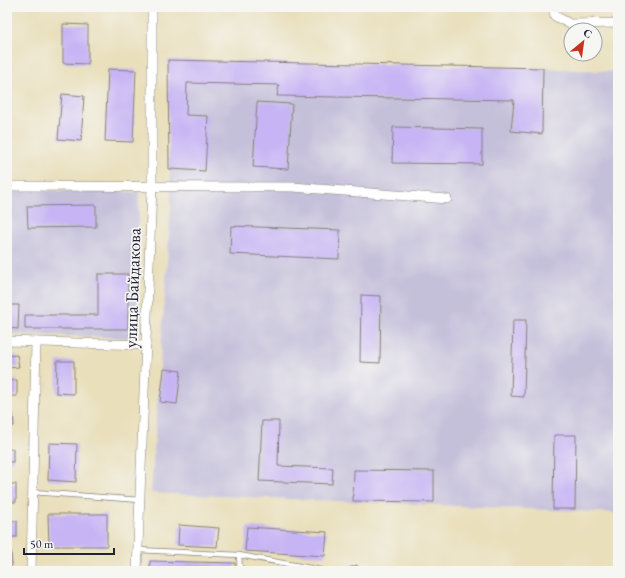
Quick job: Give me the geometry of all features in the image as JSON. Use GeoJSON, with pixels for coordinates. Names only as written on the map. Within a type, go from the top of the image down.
{"type":"FeatureCollection","features":[{"type":"Feature","properties":{"kind":"street","name":"улица Байдакова"},"geometry":{"type":"LineString","coordinates":[[137,571],[152,188],[152,7]]}},
{"type":"Feature","properties":{"kind":"street"},"geometry":{"type":"LineString","coordinates":[[553,7],[555,16],[570,24],[618,23]]}},
{"type":"Feature","properties":{"kind":"street"},"geometry":{"type":"LineString","coordinates":[[7,186],[152,188],[293,187],[447,199]]}},
{"type":"Feature","properties":{"kind":"street"},"geometry":{"type":"LineString","coordinates":[[7,341],[146,345]]}},
{"type":"Feature","properties":{"kind":"street"},"geometry":{"type":"LineString","coordinates":[[31,571],[36,342]]}},
{"type":"Feature","properties":{"kind":"lane"},"geometry":{"type":"LineString","coordinates":[[33,492],[140,500]]}},
{"type":"Feature","properties":{"kind":"lane"},"geometry":{"type":"LineString","coordinates":[[138,550],[239,555],[321,571]]}},
{"type":"Feature","properties":{"kind":"lane"},"geometry":{"type":"LineString","coordinates":[[239,555],[240,571]]}},
{"type":"Feature","properties":{"kind":"shaded area"},"geometry":{"type":"Polygon","coordinates":[[[168,60],[543,68],[618,72],[618,513],[151,493],[171,207],[168,60]]]}},
{"type":"Feature","properties":{"kind":"shaded area"},"geometry":{"type":"Polygon","coordinates":[[[7,190],[139,192],[137,338],[7,334],[7,190]]]}},
{"type":"Feature","properties":{"kind":"building"},"geometry":{"type":"Polygon","coordinates":[[[63,24],[88,25],[88,64],[63,63],[63,24]]]}},
{"type":"Feature","properties":{"kind":"building"},"geometry":{"type":"Polygon","coordinates":[[[168,60],[543,68],[542,134],[511,131],[514,100],[277,96],[279,85],[187,83],[186,115],[208,116],[205,171],[169,169],[168,60]]]}},
{"type":"Feature","properties":{"kind":"building"},"geometry":{"type":"Polygon","coordinates":[[[108,69],[136,70],[133,142],[105,141],[108,69]]]}},
{"type":"Feature","properties":{"kind":"building"},"geometry":{"type":"Polygon","coordinates":[[[62,94],[84,96],[81,141],[58,139],[62,94]]]}},
{"type":"Feature","properties":{"kind":"building"},"geometry":{"type":"Polygon","coordinates":[[[257,102],[292,104],[288,169],[253,167],[257,102]]]}},
{"type":"Feature","properties":{"kind":"building"},"geometry":{"type":"Polygon","coordinates":[[[393,127],[482,129],[482,164],[392,163],[393,127]]]}},
{"type":"Feature","properties":{"kind":"building"},"geometry":{"type":"Polygon","coordinates":[[[96,205],[96,227],[28,228],[27,206],[96,205]]]}},
{"type":"Feature","properties":{"kind":"building"},"geometry":{"type":"Polygon","coordinates":[[[231,226],[340,230],[339,259],[230,254],[231,226]]]}},
{"type":"Feature","properties":{"kind":"building"},"geometry":{"type":"Polygon","coordinates":[[[98,274],[128,274],[128,329],[25,329],[25,315],[98,315],[98,274]]]}},
{"type":"Feature","properties":{"kind":"building"},"geometry":{"type":"Polygon","coordinates":[[[361,295],[381,296],[380,363],[360,362],[361,295]]]}},
{"type":"Feature","properties":{"kind":"building"},"geometry":{"type":"Polygon","coordinates":[[[7,305],[19,305],[18,329],[7,328],[7,305]]]}},
{"type":"Feature","properties":{"kind":"building"},"geometry":{"type":"Polygon","coordinates":[[[513,320],[526,320],[524,397],[511,396],[513,320]]]}},
{"type":"Feature","properties":{"kind":"building"},"geometry":{"type":"Polygon","coordinates":[[[17,355],[19,367],[7,368],[7,356],[17,355]]]}},
{"type":"Feature","properties":{"kind":"building"},"geometry":{"type":"Polygon","coordinates":[[[57,361],[74,361],[74,394],[56,393],[57,361]]]}},
{"type":"Feature","properties":{"kind":"building"},"geometry":{"type":"Polygon","coordinates":[[[164,369],[181,371],[177,404],[160,402],[164,369]]]}},
{"type":"Feature","properties":{"kind":"building"},"geometry":{"type":"Polygon","coordinates":[[[17,380],[17,396],[7,396],[7,381],[17,380]]]}},
{"type":"Feature","properties":{"kind":"building"},"geometry":{"type":"Polygon","coordinates":[[[7,413],[13,413],[14,426],[7,427],[7,413]]]}},
{"type":"Feature","properties":{"kind":"building"},"geometry":{"type":"Polygon","coordinates":[[[262,421],[279,421],[278,466],[333,468],[332,484],[259,481],[262,421]]]}},
{"type":"Feature","properties":{"kind":"building"},"geometry":{"type":"Polygon","coordinates":[[[554,435],[576,435],[575,509],[553,509],[554,435]]]}},
{"type":"Feature","properties":{"kind":"building"},"geometry":{"type":"Polygon","coordinates":[[[49,443],[77,444],[76,482],[48,480],[49,443]]]}},
{"type":"Feature","properties":{"kind":"building"},"geometry":{"type":"Polygon","coordinates":[[[7,449],[13,449],[13,462],[7,462],[7,449]]]}},
{"type":"Feature","properties":{"kind":"building"},"geometry":{"type":"Polygon","coordinates":[[[354,470],[434,471],[434,502],[353,501],[354,470]]]}},
{"type":"Feature","properties":{"kind":"building"},"geometry":{"type":"Polygon","coordinates":[[[7,484],[16,484],[16,502],[10,502],[10,506],[7,506],[7,484]]]}},
{"type":"Feature","properties":{"kind":"building"},"geometry":{"type":"Polygon","coordinates":[[[48,514],[107,514],[107,546],[49,546],[48,514]]]}},
{"type":"Feature","properties":{"kind":"building"},"geometry":{"type":"Polygon","coordinates":[[[7,521],[17,521],[17,537],[7,537],[7,521]]]}},
{"type":"Feature","properties":{"kind":"building"},"geometry":{"type":"Polygon","coordinates":[[[179,525],[219,528],[217,547],[178,545],[179,525]]]}},
{"type":"Feature","properties":{"kind":"building"},"geometry":{"type":"Polygon","coordinates":[[[247,527],[327,532],[325,556],[245,551],[247,527]]]}},
{"type":"Feature","properties":{"kind":"building"},"geometry":{"type":"Polygon","coordinates":[[[7,550],[11,550],[12,566],[7,566],[7,550]]]}},
{"type":"Feature","properties":{"kind":"building"},"geometry":{"type":"Polygon","coordinates":[[[150,561],[235,563],[235,571],[150,571],[150,561]]]}},
{"type":"Feature","properties":{"kind":"building"},"geometry":{"type":"Polygon","coordinates":[[[357,565],[359,571],[340,571],[357,565]]]}}]}
